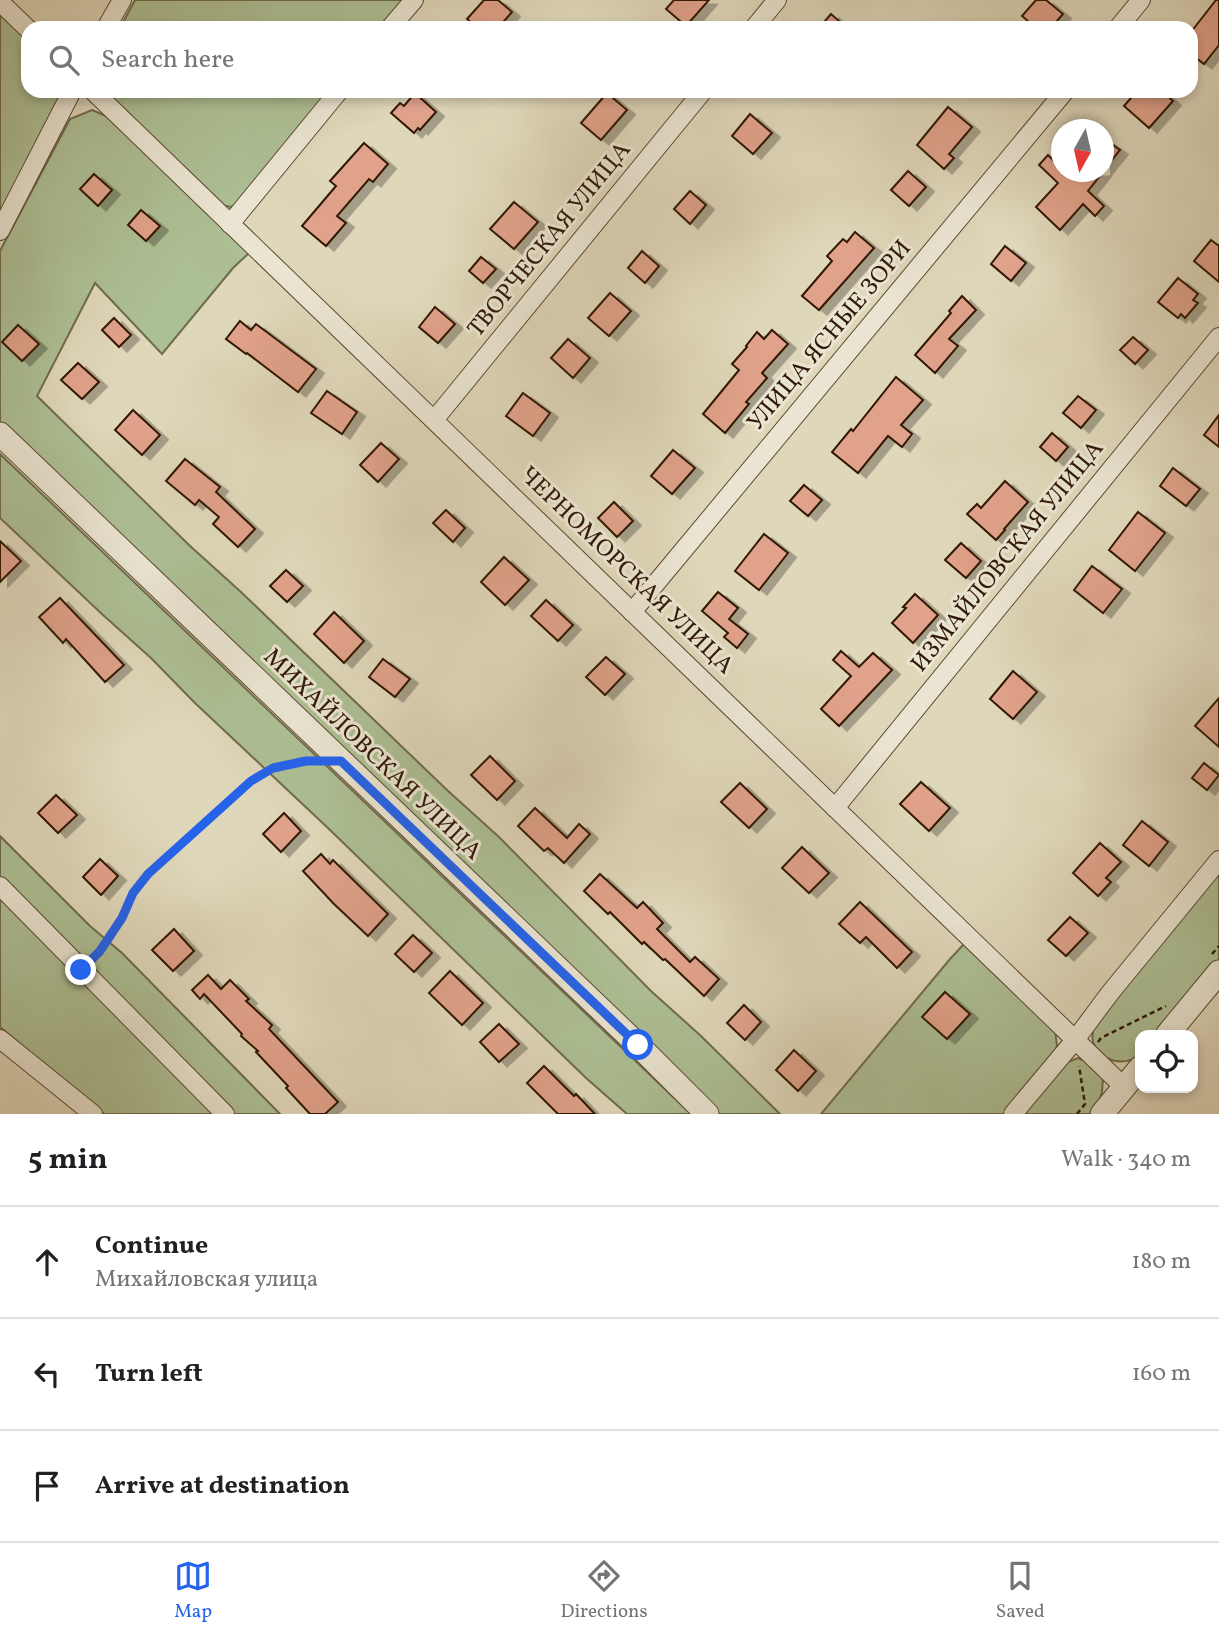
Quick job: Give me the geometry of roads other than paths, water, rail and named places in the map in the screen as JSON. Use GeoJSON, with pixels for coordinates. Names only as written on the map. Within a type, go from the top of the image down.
{"type":"FeatureCollection","features":[{"type":"Feature","properties":{"kind":"street"},"geometry":{"type":"LineString","coordinates":[[110,21],[122,0]]}},
{"type":"Feature","properties":{"kind":"street"},"geometry":{"type":"LineString","coordinates":[[396,21],[414,0]]}},
{"type":"Feature","properties":{"kind":"street"},"geometry":{"type":"LineString","coordinates":[[760,21],[777,0]]}},
{"type":"Feature","properties":{"kind":"street"},"geometry":{"type":"LineString","coordinates":[[1124,21],[1141,0]]}},
{"type":"Feature","properties":{"kind":"street"},"geometry":{"type":"LineString","coordinates":[[0,2],[21,22]]}},
{"type":"Feature","properties":{"kind":"street"},"geometry":{"type":"LineString","coordinates":[[0,231],[68,98]]}},
{"type":"Feature","properties":{"kind":"street","name":"ЧЕРНОМОРСКАЯ УЛИЦА"},"geometry":{"type":"LineString","coordinates":[[100,98],[1124,1087]]}},
{"type":"Feature","properties":{"kind":"street"},"geometry":{"type":"LineString","coordinates":[[230,224],[333,98]]}},
{"type":"Feature","properties":{"kind":"street","name":"ТВОРЧЕСКАЯ УЛИЦА"},"geometry":{"type":"LineString","coordinates":[[434,420],[697,98]]}},
{"type":"Feature","properties":{"kind":"street","name":"УЛИЦА ЯСНЫЕ ЗОРИ"},"geometry":{"type":"LineString","coordinates":[[632,612],[1059,98]]}},
{"type":"Feature","properties":{"kind":"street","name":"ИЗМАЙЛОВСКАЯ УЛИЦА"},"geometry":{"type":"LineString","coordinates":[[835,808],[1219,337]]}},
{"type":"Feature","properties":{"kind":"street","name":"МИХАЙЛОВСКАЯ УЛИЦА"},"geometry":{"type":"LineString","coordinates":[[0,434],[708,1114]]}},
{"type":"Feature","properties":{"kind":"street"},"geometry":{"type":"LineString","coordinates":[[1013,1114],[1219,860]]}},
{"type":"Feature","properties":{"kind":"street"},"geometry":{"type":"LineString","coordinates":[[0,886],[225,1114]]}},
{"type":"Feature","properties":{"kind":"street"},"geometry":{"type":"LineString","coordinates":[[1170,1030],[1215,964]]}},
{"type":"Feature","properties":{"kind":"street"},"geometry":{"type":"LineString","coordinates":[[0,1039],[93,1114]]}},
{"type":"Feature","properties":{"kind":"street"},"geometry":{"type":"LineString","coordinates":[[1102,1114],[1135,1074]]}},
{"type":"Feature","properties":{"kind":"street"},"geometry":{"type":"LineString","coordinates":[[1116,1114],[1124,1087]]}}]}
